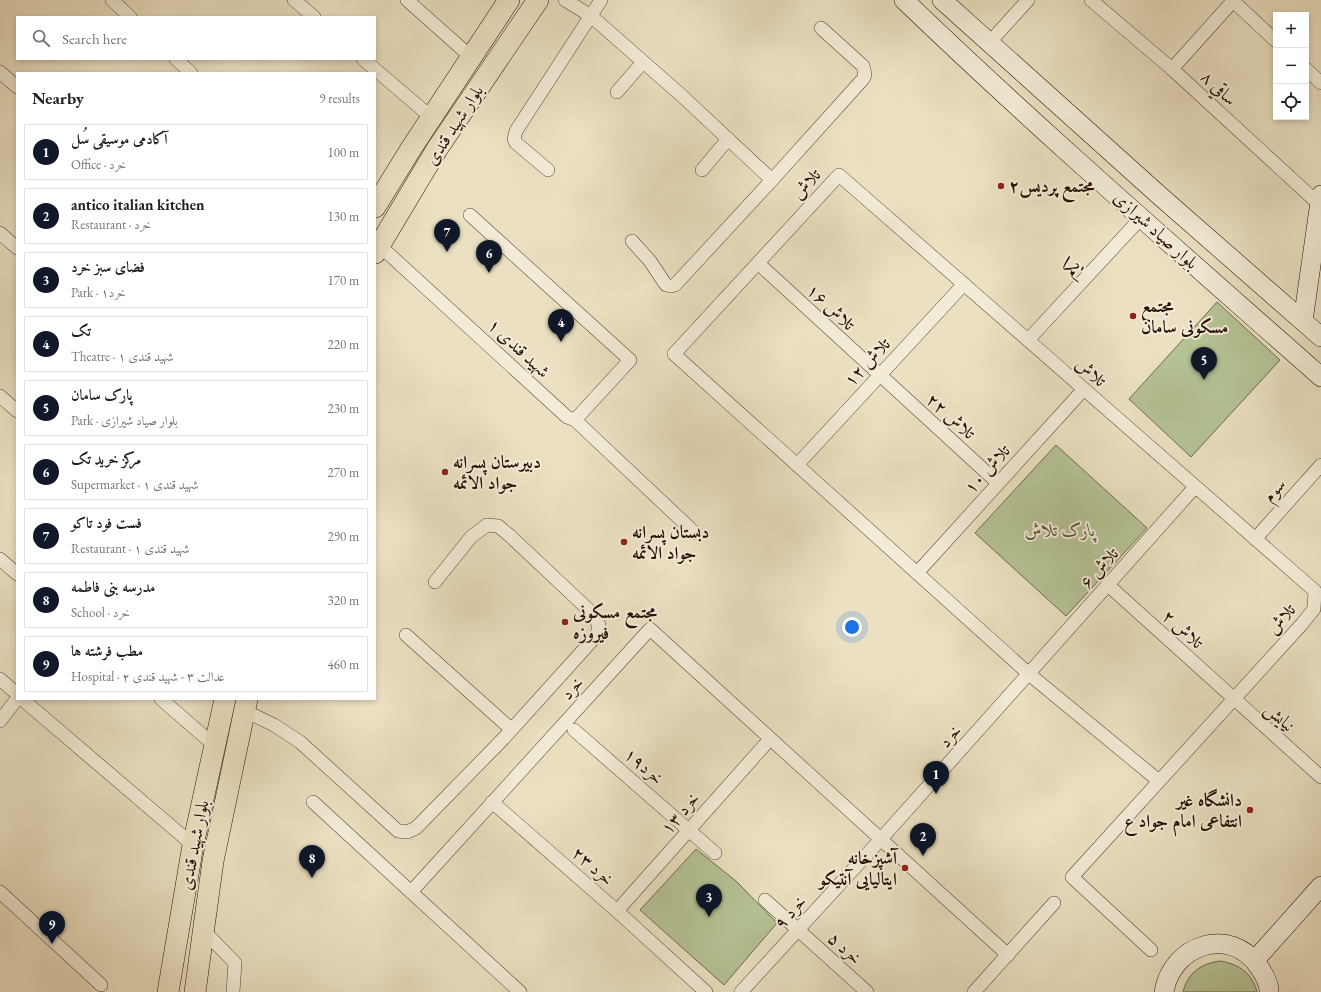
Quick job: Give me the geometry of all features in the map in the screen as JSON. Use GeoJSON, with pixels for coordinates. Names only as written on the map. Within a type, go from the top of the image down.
{"type":"FeatureCollection","features":[{"type":"Feature","properties":{"kind":"main road","name":"بلوار شهید قندی"},"geometry":{"type":"LineString","coordinates":[[376,205],[431,117],[509,0]]}},
{"type":"Feature","properties":{"kind":"main road","name":"بلوار شهید قندی"},"geometry":{"type":"LineString","coordinates":[[377,249],[437,149],[538,0]]}},
{"type":"Feature","properties":{"kind":"main road","name":"بلوار صیاد شیرازی"},"geometry":{"type":"LineString","coordinates":[[904,0],[966,60],[1141,218],[1321,377]]}},
{"type":"Feature","properties":{"kind":"main road","name":"بلوار صیاد شیرازی"},"geometry":{"type":"LineString","coordinates":[[942,0],[1160,196],[1321,337]]}},
{"type":"Feature","properties":{"kind":"main road"},"geometry":{"type":"LineString","coordinates":[[1303,321],[1320,200]]}},
{"type":"Feature","properties":{"kind":"main road","name":"بلوار شهید قندی"},"geometry":{"type":"LineString","coordinates":[[168,992],[193,845],[225,700]]}},
{"type":"Feature","properties":{"kind":"main road","name":"بلوار شهید قندی"},"geometry":{"type":"LineString","coordinates":[[195,992],[213,861],[246,705]]}},
{"type":"Feature","properties":{"kind":"main road"},"geometry":{"type":"LineString","coordinates":[[1255,960],[1321,886]]}},
{"type":"Feature","properties":{"kind":"main road"},"geometry":{"type":"LineString","coordinates":[[1164,992],[1166,981],[1173,966],[1184,955],[1197,947],[1212,944],[1228,945],[1243,951],[1255,960],[1264,974],[1269,992]]}},
{"type":"Feature","properties":{"kind":"street"},"geometry":{"type":"LineString","coordinates":[[112,0],[129,16]]}},
{"type":"Feature","properties":{"kind":"street"},"geometry":{"type":"LineString","coordinates":[[294,0],[313,16]]}},
{"type":"Feature","properties":{"kind":"street"},"geometry":{"type":"LineString","coordinates":[[407,0],[471,57]]}},
{"type":"Feature","properties":{"kind":"street"},"geometry":{"type":"LineString","coordinates":[[565,0],[591,16],[772,180]]}},
{"type":"Feature","properties":{"kind":"street"},"geometry":{"type":"LineString","coordinates":[[548,170],[516,143],[514,139],[516,131],[601,0]]}},
{"type":"Feature","properties":{"kind":"street"},"geometry":{"type":"LineString","coordinates":[[989,43],[1028,0]]}},
{"type":"Feature","properties":{"kind":"street","name":"ساقي ۸"},"geometry":{"type":"LineString","coordinates":[[1091,0],[1172,69],[1320,200]]}},
{"type":"Feature","properties":{"kind":"street"},"geometry":{"type":"LineString","coordinates":[[1172,69],[1233,0],[1273,38]]}},
{"type":"Feature","properties":{"kind":"street"},"geometry":{"type":"LineString","coordinates":[[632,241],[650,261],[664,283],[671,286],[680,281],[865,75],[863,66],[820,28]]}},
{"type":"Feature","properties":{"kind":"street"},"geometry":{"type":"LineString","coordinates":[[177,60],[190,72]]}},
{"type":"Feature","properties":{"kind":"street"},"geometry":{"type":"LineString","coordinates":[[364,60],[431,117]]}},
{"type":"Feature","properties":{"kind":"street"},"geometry":{"type":"LineString","coordinates":[[617,92],[643,62]]}},
{"type":"Feature","properties":{"kind":"street"},"geometry":{"type":"LineString","coordinates":[[0,72],[16,86]]}},
{"type":"Feature","properties":{"kind":"street"},"geometry":{"type":"LineString","coordinates":[[1309,72],[1321,83]]}},
{"type":"Feature","properties":{"kind":"street"},"geometry":{"type":"LineString","coordinates":[[702,170],[728,139]]}},
{"type":"Feature","properties":{"kind":"street","name":"تلاش"},"geometry":{"type":"LineString","coordinates":[[1151,950],[1072,878],[1314,609],[1318,594],[839,175],[759,264],[674,354],[1029,674],[1159,781]]}},
{"type":"Feature","properties":{"kind":"street"},"geometry":{"type":"LineString","coordinates":[[470,215],[630,360],[575,420]]}},
{"type":"Feature","properties":{"kind":"street","name":"یکم"},"geometry":{"type":"LineString","coordinates":[[1028,340],[1141,218]]}},
{"type":"Feature","properties":{"kind":"street"},"geometry":{"type":"LineString","coordinates":[[0,233],[16,247]]}},
{"type":"Feature","properties":{"kind":"street","name":"شهيد قندی ۱"},"geometry":{"type":"LineString","coordinates":[[377,249],[567,417],[575,420],[695,533]]}},
{"type":"Feature","properties":{"kind":"street","name":"تلاش ۱۶"},"geometry":{"type":"LineString","coordinates":[[759,264],[879,376]]}},
{"type":"Feature","properties":{"kind":"street","name":"تلاش ۱۲"},"geometry":{"type":"LineString","coordinates":[[798,465],[964,284]]}},
{"type":"Feature","properties":{"kind":"street","name":"تلاش ۲۲"},"geometry":{"type":"LineString","coordinates":[[879,376],[998,482]]}},
{"type":"Feature","properties":{"kind":"street","name":"تلاش ۱۰"},"geometry":{"type":"LineString","coordinates":[[917,573],[1084,389]]}},
{"type":"Feature","properties":{"kind":"street"},"geometry":{"type":"LineString","coordinates":[[0,396],[16,411]]}},
{"type":"Feature","properties":{"kind":"street","name":"سوم"},"geometry":{"type":"LineString","coordinates":[[1254,538],[1321,465]]}},
{"type":"Feature","properties":{"kind":"street","name":"تلاش ۶"},"geometry":{"type":"LineString","coordinates":[[1029,674],[1196,487]]}},
{"type":"Feature","properties":{"kind":"street"},"geometry":{"type":"LineString","coordinates":[[246,705],[274,726],[300,742],[398,832],[407,832],[416,828],[511,729],[597,635],[599,625],[591,612],[575,595],[509,534],[498,526],[492,525],[479,530],[471,537],[435,582]]}},
{"type":"Feature","properties":{"kind":"street"},"geometry":{"type":"LineString","coordinates":[[0,559],[16,573]]}},
{"type":"Feature","properties":{"kind":"street","name":"تلاش ۲"},"geometry":{"type":"LineString","coordinates":[[1108,585],[1234,699]]}},
{"type":"Feature","properties":{"kind":"street","name":"خرد"},"geometry":{"type":"LineString","coordinates":[[411,892],[650,629],[1008,955]]}},
{"type":"Feature","properties":{"kind":"street"},"geometry":{"type":"LineString","coordinates":[[406,635],[511,729]]}},
{"type":"Feature","properties":{"kind":"street","name":"خرد"},"geometry":{"type":"LineString","coordinates":[[881,839],[1029,674]]}},
{"type":"Feature","properties":{"kind":"street"},"geometry":{"type":"LineString","coordinates":[[0,679],[16,693]]}},
{"type":"Feature","properties":{"kind":"street","name":"نیایش"},"geometry":{"type":"LineString","coordinates":[[1234,699],[1321,777]]}},
{"type":"Feature","properties":{"kind":"street"},"geometry":{"type":"LineString","coordinates":[[0,721],[16,700]]}},
{"type":"Feature","properties":{"kind":"street"},"geometry":{"type":"LineString","coordinates":[[23,700],[193,845]]}},
{"type":"Feature","properties":{"kind":"street"},"geometry":{"type":"LineString","coordinates":[[162,700],[214,745]]}},
{"type":"Feature","properties":{"kind":"street","name":"خرد۱۹"},"geometry":{"type":"LineString","coordinates":[[574,730],[690,830],[715,854]]}},
{"type":"Feature","properties":{"kind":"street","name":"خرد ۱۳"},"geometry":{"type":"LineString","coordinates":[[617,911],[770,739]]}},
{"type":"Feature","properties":{"kind":"street"},"geometry":{"type":"LineString","coordinates":[[313,802],[520,992]]}},
{"type":"Feature","properties":{"kind":"street","name":"خرد ۲۳"},"geometry":{"type":"LineString","coordinates":[[492,802],[617,911],[706,992]]}},
{"type":"Feature","properties":{"kind":"street","name":"خرد ۹"},"geometry":{"type":"LineString","coordinates":[[741,992],[881,839]]}},
{"type":"Feature","properties":{"kind":"street"},"geometry":{"type":"LineString","coordinates":[[0,892],[101,985]]}},
{"type":"Feature","properties":{"kind":"street","name":"خرد ۵"},"geometry":{"type":"LineString","coordinates":[[765,900],[867,992]]}},
{"type":"Feature","properties":{"kind":"street"},"geometry":{"type":"LineString","coordinates":[[974,992],[1054,903]]}},
{"type":"Feature","properties":{"kind":"street"},"geometry":{"type":"LineString","coordinates":[[203,930],[235,963],[233,992]]}},
{"type":"Feature","properties":{"kind":"green space"},"geometry":{"type":"Polygon","coordinates":[[[1217,302],[1280,360],[1191,457],[1129,399],[1217,302]]]}},
{"type":"Feature","properties":{"kind":"green space","name":"پارک تلاش"},"geometry":{"type":"Polygon","coordinates":[[[1056,445],[1147,528],[1066,616],[975,533],[1056,445]]]}},
{"type":"Feature","properties":{"kind":"green space"},"geometry":{"type":"Polygon","coordinates":[[[696,849],[736,881],[777,923],[724,985],[640,910],[696,849]]]}},
{"type":"Feature","properties":{"kind":"green space"},"geometry":{"type":"Polygon","coordinates":[[[1221,961],[1234,965],[1244,971],[1252,980],[1257,992],[1183,992],[1188,979],[1192,974],[1202,966],[1221,961]]]}},
{"type":"Feature","properties":{"kind":"place","name":"مجتمع پردیس۲"},"geometry":{"type":"Point","coordinates":[1001,186]}},
{"type":"Feature","properties":{"kind":"place","name":"فست فود تاکو"},"geometry":{"type":"Point","coordinates":[447,252]}},
{"type":"Feature","properties":{"kind":"place","name":"مرکز خرید تک"},"geometry":{"type":"Point","coordinates":[489,273]}},
{"type":"Feature","properties":{"kind":"place","name":"مجتمع مسکونی سامان"},"geometry":{"type":"Point","coordinates":[1133,316]}},
{"type":"Feature","properties":{"kind":"place","name":"تک"},"geometry":{"type":"Point","coordinates":[561,342]}},
{"type":"Feature","properties":{"kind":"place","name":"پارک سامان"},"geometry":{"type":"Point","coordinates":[1204,380]}},
{"type":"Feature","properties":{"kind":"place","name":"دبیرستان پسرانه جواد الائمه"},"geometry":{"type":"Point","coordinates":[445,472]}},
{"type":"Feature","properties":{"kind":"place","name":"دبستان پسرانه جواد الائمه"},"geometry":{"type":"Point","coordinates":[624,542]}},
{"type":"Feature","properties":{"kind":"place","name":"مجتمع مسکونی فیروزه"},"geometry":{"type":"Point","coordinates":[565,622]}},
{"type":"Feature","properties":{"kind":"place","name":"آکادمی موسیقی سُل"},"geometry":{"type":"Point","coordinates":[936,794]}},
{"type":"Feature","properties":{"kind":"place","name":"دانشگاه غیر انتفاعی امام جواد ع"},"geometry":{"type":"Point","coordinates":[1250,810]}},
{"type":"Feature","properties":{"kind":"place","name":"antico italian kitchen"},"geometry":{"type":"Point","coordinates":[923,856]}},
{"type":"Feature","properties":{"kind":"place","name":"آشپزخانه ایتالیایی آنتیکو"},"geometry":{"type":"Point","coordinates":[905,868]}},
{"type":"Feature","properties":{"kind":"place","name":"مدرسه بنی فاطمه"},"geometry":{"type":"Point","coordinates":[312,878]}},
{"type":"Feature","properties":{"kind":"place","name":"فضای سبز خرد"},"geometry":{"type":"Point","coordinates":[709,917]}},
{"type":"Feature","properties":{"kind":"place","name":"مطب فرشته ها"},"geometry":{"type":"Point","coordinates":[52,944]}}]}
